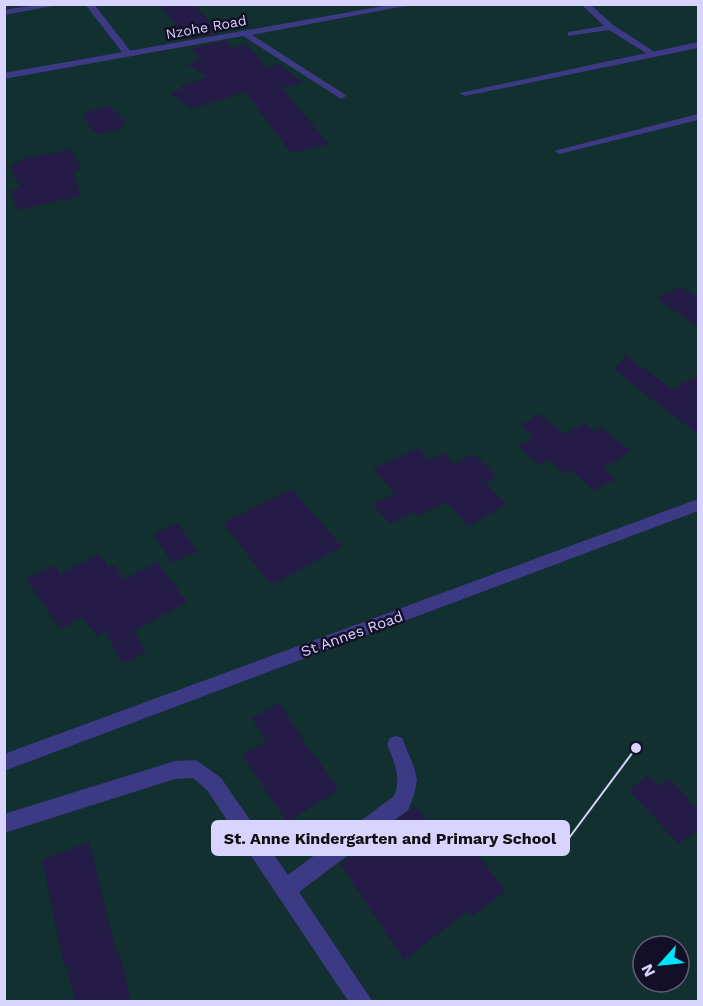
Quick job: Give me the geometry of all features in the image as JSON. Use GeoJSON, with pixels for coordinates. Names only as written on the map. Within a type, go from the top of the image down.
{"type":"FeatureCollection","features":[{"type":"Feature","properties":{"kind":"street"},"geometry":{"type":"LineString","coordinates":[[4,13],[60,4]]}},
{"type":"Feature","properties":{"kind":"street"},"geometry":{"type":"LineString","coordinates":[[89,4],[128,54]]}},
{"type":"Feature","properties":{"kind":"street","name":"Nzohe Road"},"geometry":{"type":"LineString","coordinates":[[4,76],[245,34],[365,8],[412,4]]}},
{"type":"Feature","properties":{"kind":"street"},"geometry":{"type":"LineString","coordinates":[[585,4],[610,27],[654,54]]}},
{"type":"Feature","properties":{"kind":"street"},"geometry":{"type":"LineString","coordinates":[[571,34],[610,27]]}},
{"type":"Feature","properties":{"kind":"street"},"geometry":{"type":"LineString","coordinates":[[245,34],[341,96]]}},
{"type":"Feature","properties":{"kind":"street"},"geometry":{"type":"LineString","coordinates":[[465,93],[699,45]]}},
{"type":"Feature","properties":{"kind":"street"},"geometry":{"type":"LineString","coordinates":[[559,151],[699,117]]}},
{"type":"Feature","properties":{"kind":"street","name":"St Annes Road"},"geometry":{"type":"LineString","coordinates":[[4,764],[699,505]]}},
{"type":"Feature","properties":{"kind":"street"},"geometry":{"type":"LineString","coordinates":[[285,890],[401,804],[407,791],[408,776],[396,744]]}},
{"type":"Feature","properties":{"kind":"street"},"geometry":{"type":"LineString","coordinates":[[4,824],[175,770],[196,769],[214,784],[362,1002]]}},
{"type":"Feature","properties":{"kind":"green space"},"geometry":{"type":"Polygon","coordinates":[[[5,5],[698,5],[698,1001],[5,1002],[5,5]]]}},
{"type":"Feature","properties":{"kind":"building"},"geometry":{"type":"Polygon","coordinates":[[[160,4],[194,4],[219,33],[185,39],[160,4]]]}},
{"type":"Feature","properties":{"kind":"building"},"geometry":{"type":"Polygon","coordinates":[[[226,41],[232,48],[247,45],[268,68],[279,64],[303,82],[282,88],[329,144],[291,153],[245,92],[191,109],[171,93],[184,89],[180,86],[207,77],[187,64],[200,59],[192,48],[226,41]]]}},
{"type":"Feature","properties":{"kind":"building"},"geometry":{"type":"Polygon","coordinates":[[[109,106],[128,124],[121,126],[123,128],[98,135],[83,118],[88,117],[84,113],[109,106]]]}},
{"type":"Feature","properties":{"kind":"building"},"geometry":{"type":"Polygon","coordinates":[[[71,149],[82,170],[74,172],[81,196],[18,210],[10,191],[20,188],[10,165],[19,163],[18,160],[71,149]]]}},
{"type":"Feature","properties":{"kind":"building"},"geometry":{"type":"Polygon","coordinates":[[[681,287],[699,299],[699,328],[657,298],[681,287]]]}},
{"type":"Feature","properties":{"kind":"building"},"geometry":{"type":"Polygon","coordinates":[[[625,355],[672,389],[699,375],[699,435],[614,370],[625,355]]]}},
{"type":"Feature","properties":{"kind":"building"},"geometry":{"type":"Polygon","coordinates":[[[539,414],[565,434],[585,423],[595,431],[601,428],[631,451],[603,468],[615,479],[594,491],[572,471],[566,474],[549,460],[540,465],[518,446],[534,437],[520,425],[539,414]]]}},
{"type":"Feature","properties":{"kind":"building"},"geometry":{"type":"Polygon","coordinates":[[[418,448],[429,460],[444,453],[454,464],[474,454],[497,477],[485,483],[507,504],[469,526],[446,502],[418,516],[414,512],[390,524],[373,504],[395,494],[373,469],[418,448]]]}},
{"type":"Feature","properties":{"kind":"building"},"geometry":{"type":"Polygon","coordinates":[[[292,489],[342,547],[271,585],[223,523],[292,489]]]}},
{"type":"Feature","properties":{"kind":"building"},"geometry":{"type":"Polygon","coordinates":[[[178,523],[197,551],[172,563],[153,534],[178,523]]]}},
{"type":"Feature","properties":{"kind":"building"},"geometry":{"type":"Polygon","coordinates":[[[99,554],[108,568],[114,565],[124,579],[157,562],[187,602],[134,631],[146,652],[122,664],[105,631],[96,636],[83,617],[60,629],[26,579],[55,565],[60,574],[99,554]]]}},
{"type":"Feature","properties":{"kind":"building"},"geometry":{"type":"Polygon","coordinates":[[[280,703],[313,756],[315,755],[338,790],[287,822],[242,754],[266,742],[252,718],[280,703]]]}},
{"type":"Feature","properties":{"kind":"building"},"geometry":{"type":"Polygon","coordinates":[[[647,775],[659,786],[669,778],[699,812],[699,829],[679,844],[629,791],[647,775]]]}},
{"type":"Feature","properties":{"kind":"building"},"geometry":{"type":"Polygon","coordinates":[[[416,805],[437,833],[452,822],[506,891],[472,916],[468,911],[404,960],[340,864],[416,805]]]}},
{"type":"Feature","properties":{"kind":"building"},"geometry":{"type":"Polygon","coordinates":[[[89,842],[116,953],[119,952],[131,1002],[75,1002],[67,965],[64,966],[42,860],[89,842]]]}},
{"type":"Feature","properties":{"kind":"place","name":"St. Anne Kindergarten and Primary School"},"geometry":{"type":"Point","coordinates":[636,748]}}]}
